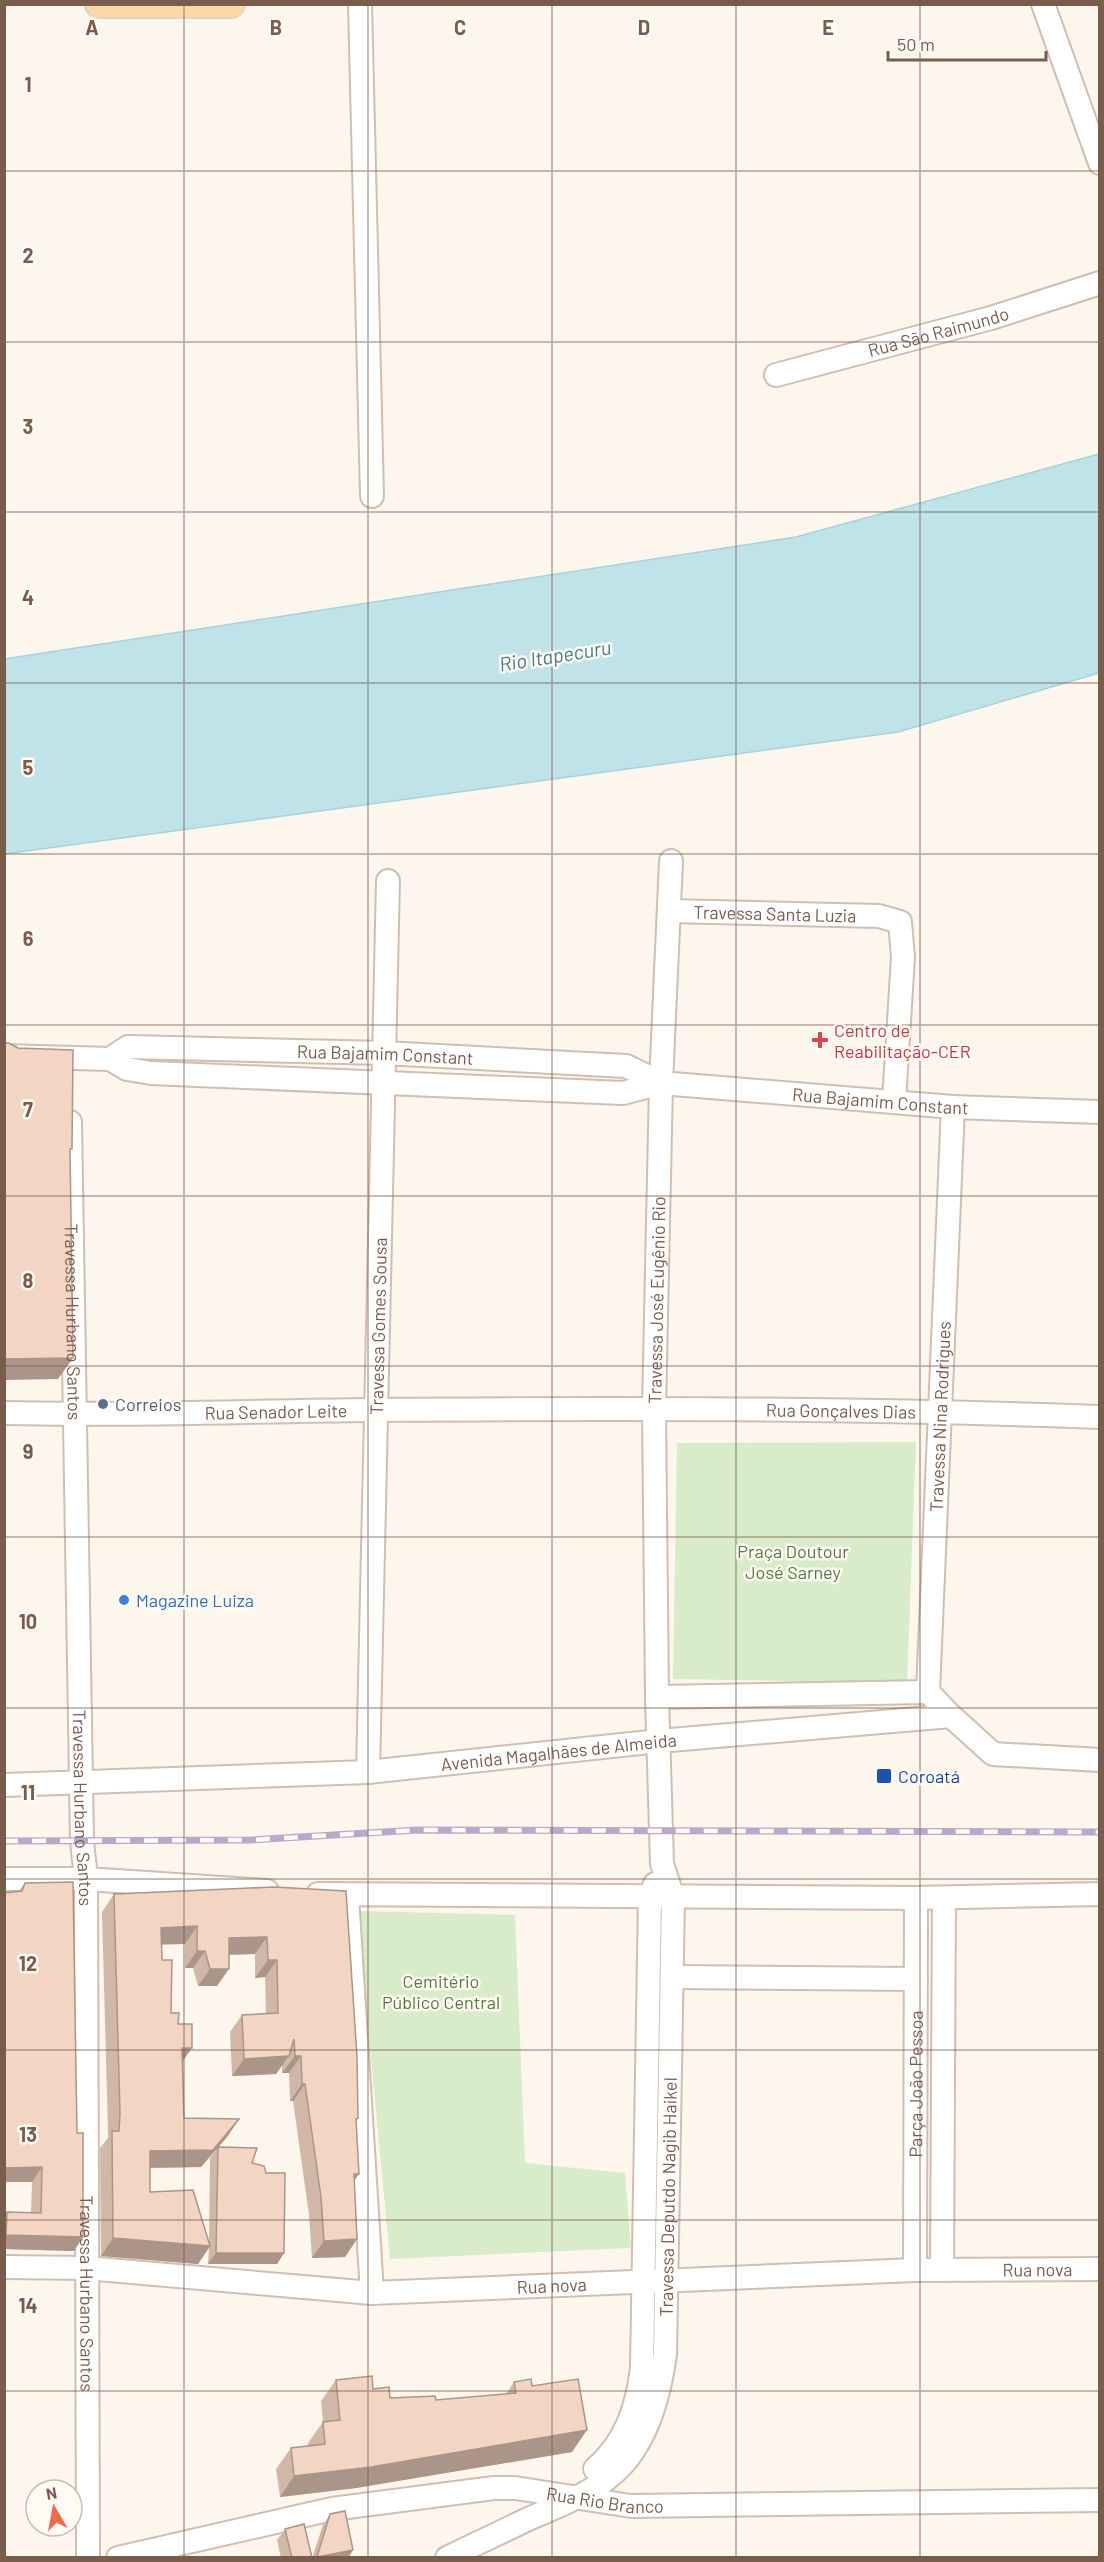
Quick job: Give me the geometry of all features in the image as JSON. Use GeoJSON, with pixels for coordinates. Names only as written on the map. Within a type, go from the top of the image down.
{"type":"FeatureCollection","features":[{"type":"Feature","properties":{"kind":"main road"},"geometry":{"type":"LineString","coordinates":[[99,4],[231,4]]}},
{"type":"Feature","properties":{"kind":"street"},"geometry":{"type":"LineString","coordinates":[[360,4],[372,496]]}},
{"type":"Feature","properties":{"kind":"street"},"geometry":{"type":"LineString","coordinates":[[1043,4],[1100,163]]}},
{"type":"Feature","properties":{"kind":"street","name":"Rua São Raimundo"},"geometry":{"type":"LineString","coordinates":[[776,375],[991,318],[1100,283]]}},
{"type":"Feature","properties":{"kind":"street","name":"Travessa José Eugênio Rio"},"geometry":{"type":"LineString","coordinates":[[659,1741],[654,1410],[661,1083],[670,911],[670,861]]}},
{"type":"Feature","properties":{"kind":"street","name":"Travessa Gomes Sousa"},"geometry":{"type":"LineString","coordinates":[[368,1772],[374,1410],[388,881]]}},
{"type":"Feature","properties":{"kind":"street","name":"Travessa Santa Luzia"},"geometry":{"type":"LineString","coordinates":[[670,911],[879,916],[900,922],[902,933],[894,1102]]}},
{"type":"Feature","properties":{"kind":"street","name":"Rua Bajamim Constant"},"geometry":{"type":"LineString","coordinates":[[4,1056],[71,1079],[128,1047],[157,1047],[384,1053],[626,1066],[661,1083]]}},
{"type":"Feature","properties":{"kind":"street","name":"Rua Bajamim Constant"},"geometry":{"type":"LineString","coordinates":[[110,1059],[127,1069],[151,1073],[623,1093],[661,1083],[952,1107],[1100,1112]]}},
{"type":"Feature","properties":{"kind":"street","name":"Travessa Hurbano Santos"},"geometry":{"type":"LineString","coordinates":[[71,1079],[74,1415],[82,1841],[86,1879],[88,2558]]}},
{"type":"Feature","properties":{"kind":"street","name":"Travessa Nina Rodrigues"},"geometry":{"type":"LineString","coordinates":[[928,1692],[952,1107]]}},
{"type":"Feature","properties":{"kind":"street","name":"Rua Senador Leite"},"geometry":{"type":"LineString","coordinates":[[4,1413],[74,1415],[374,1410],[654,1410]]}},
{"type":"Feature","properties":{"kind":"street","name":"Rua Gonçalves Dias"},"geometry":{"type":"LineString","coordinates":[[654,1410],[938,1411],[1100,1417]]}},
{"type":"Feature","properties":{"kind":"street"},"geometry":{"type":"LineString","coordinates":[[657,1697],[928,1692],[993,1754],[1100,1760]]}},
{"type":"Feature","properties":{"kind":"street","name":"Avenida Magalhães de Almeida"},"geometry":{"type":"LineString","coordinates":[[4,1785],[368,1772],[659,1741],[951,1716]]}},
{"type":"Feature","properties":{"kind":"street","name":"Travessa Deputdo Nagib Haikel"},"geometry":{"type":"LineString","coordinates":[[568,2496],[604,2481],[622,2465],[643,2436],[662,2378],[668,2280],[673,1897],[662,1864],[659,1741]]}},
{"type":"Feature","properties":{"kind":"street","name":"Travessa Deputdo Nagib Haikel"},"geometry":{"type":"LineString","coordinates":[[568,2496],[619,2443],[629,2425],[639,2395],[645,2281],[650,1897],[662,1864]]}},
{"type":"Feature","properties":{"kind":"street"},"geometry":{"type":"LineString","coordinates":[[4,1879],[86,1879],[347,1896],[944,1898],[1100,1894]]}},
{"type":"Feature","properties":{"kind":"street"},"geometry":{"type":"LineString","coordinates":[[347,1896],[372,2293]]}},
{"type":"Feature","properties":{"kind":"street","name":"Parça João Pessoa"},"geometry":{"type":"LineString","coordinates":[[915,2270],[916,1898]]}},
{"type":"Feature","properties":{"kind":"street","name":"Parça João Pessoa"},"geometry":{"type":"LineString","coordinates":[[942,2270],[944,1898]]}},
{"type":"Feature","properties":{"kind":"street"},"geometry":{"type":"LineString","coordinates":[[673,1977],[916,1979]]}},
{"type":"Feature","properties":{"kind":"street","name":"Rua nova"},"geometry":{"type":"LineString","coordinates":[[4,2267],[86,2268],[372,2293],[915,2270],[1100,2269]]}},
{"type":"Feature","properties":{"kind":"street","name":"Rua Rio Branco"},"geometry":{"type":"LineString","coordinates":[[118,2558],[332,2509],[494,2488],[515,2488],[631,2506],[1100,2500]]}},
{"type":"Feature","properties":{"kind":"street"},"geometry":{"type":"LineString","coordinates":[[447,2558],[529,2519],[568,2496]]}},
{"type":"Feature","properties":{"kind":"green space","name":"Praça Doutour José Sarney"},"geometry":{"type":"Polygon","coordinates":[[[916,1442],[907,1683],[673,1679],[677,1443],[916,1442]]]}},
{"type":"Feature","properties":{"kind":"green space","name":"Cemitério Público Central"},"geometry":{"type":"Polygon","coordinates":[[[357,1911],[515,1915],[525,2163],[625,2173],[631,2248],[390,2259],[357,1911]]]}},
{"type":"Feature","properties":{"kind":"water","name":"Rio Itapecuru"},"geometry":{"type":"Polygon","coordinates":[[[1099,454],[1099,673],[898,732],[5,854],[5,659],[796,537],[1099,454]]]}},
{"type":"Feature","properties":{"kind":"building"},"geometry":{"type":"Polygon","coordinates":[[[4,1043],[18,1048],[73,1050],[72,1149],[70,1149],[73,1358],[4,1359],[4,1043]]]}},
{"type":"Feature","properties":{"kind":"building"},"geometry":{"type":"Polygon","coordinates":[[[73,1882],[77,2133],[83,2133],[83,2237],[6,2235],[7,2212],[41,2213],[42,2167],[4,2168],[4,1893],[22,1891],[25,1883],[73,1882]]]}},
{"type":"Feature","properties":{"kind":"building"},"geometry":{"type":"Polygon","coordinates":[[[274,1887],[346,1891],[357,2056],[358,2118],[356,2119],[359,2174],[354,2174],[357,2239],[324,2241],[321,2197],[305,2084],[302,2084],[301,2056],[295,2056],[294,2039],[289,2056],[244,2059],[242,2015],[278,2013],[277,1960],[268,1960],[267,1937],[229,1938],[229,1969],[210,1969],[205,1951],[197,1951],[197,1926],[161,1928],[162,1960],[172,1960],[171,2013],[179,2013],[178,2024],[192,2024],[192,2048],[182,2048],[184,2118],[239,2119],[213,2150],[150,2151],[150,2192],[193,2190],[210,2246],[113,2238],[112,2131],[119,2131],[120,2114],[114,1894],[274,1887]]]}},
{"type":"Feature","properties":{"kind":"building"},"geometry":{"type":"Polygon","coordinates":[[[218,2147],[257,2148],[252,2163],[264,2166],[266,2173],[285,2173],[284,2253],[216,2253],[218,2147]]]}},
{"type":"Feature","properties":{"kind":"building"},"geometry":{"type":"Polygon","coordinates":[[[372,2376],[373,2389],[389,2387],[390,2398],[435,2396],[436,2400],[516,2393],[514,2382],[531,2379],[532,2386],[578,2379],[587,2430],[371,2467],[294,2476],[291,2448],[325,2444],[323,2422],[340,2420],[336,2380],[372,2376]]]}},
{"type":"Feature","properties":{"kind":"building"},"geometry":{"type":"Polygon","coordinates":[[[345,2511],[353,2550],[317,2557],[330,2514],[345,2511]]]}},
{"type":"Feature","properties":{"kind":"building"},"geometry":{"type":"Polygon","coordinates":[[[304,2524],[312,2558],[292,2558],[285,2529],[304,2524]]]}},
{"type":"Feature","properties":{"kind":"railway"},"geometry":{"type":"LineString","coordinates":[[4,1841],[251,1840],[418,1830],[1100,1832]]}},
{"type":"Feature","properties":{"kind":"place","name":"Centro de Reabilitação-CER"},"geometry":{"type":"Point","coordinates":[820,1040]}},
{"type":"Feature","properties":{"kind":"place","name":"Correios"},"geometry":{"type":"Point","coordinates":[103,1404]}},
{"type":"Feature","properties":{"kind":"place","name":"Magazine Luiza"},"geometry":{"type":"Point","coordinates":[124,1600]}},
{"type":"Feature","properties":{"kind":"place","name":"Coroatá"},"geometry":{"type":"Point","coordinates":[884,1776]}}]}
